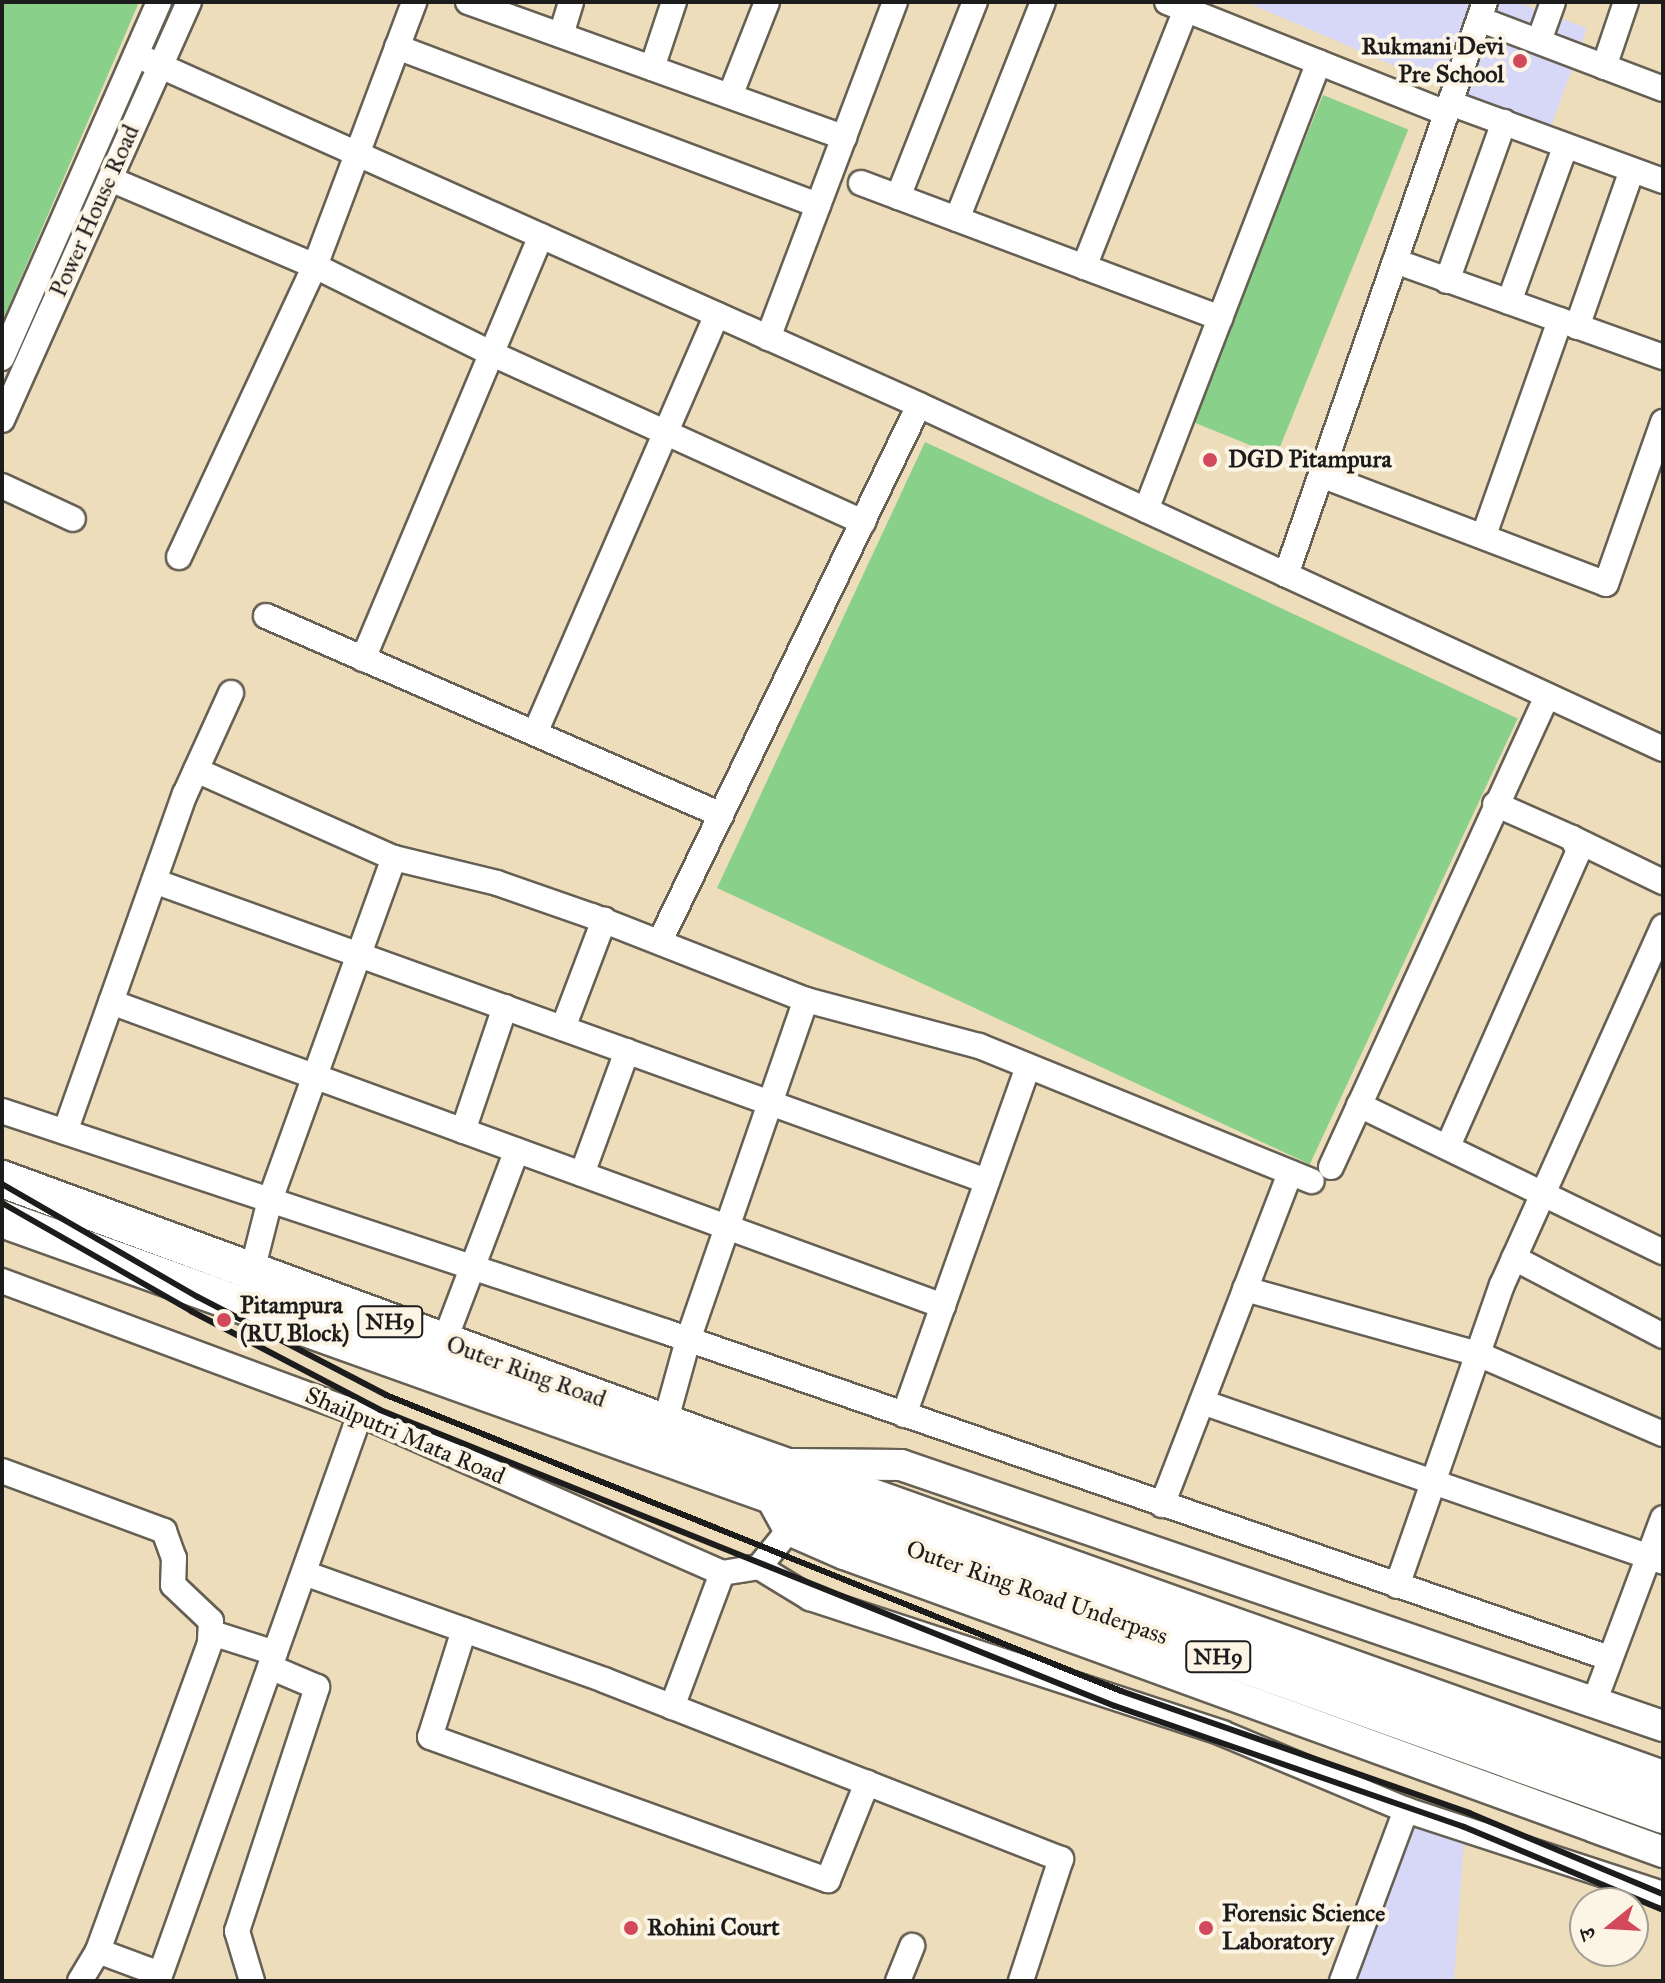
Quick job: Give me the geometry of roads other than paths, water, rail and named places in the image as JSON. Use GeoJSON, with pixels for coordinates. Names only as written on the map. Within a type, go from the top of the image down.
{"type":"FeatureCollection","features":[{"type":"Feature","properties":{"kind":"highway","name":"Outer Ring Road"},"geometry":{"type":"LineString","coordinates":[[2,1179],[779,1464]]}},
{"type":"Feature","properties":{"kind":"highway","name":"Outer Ring Road"},"geometry":{"type":"LineString","coordinates":[[2,1219],[780,1515]]}},
{"type":"Feature","properties":{"kind":"highway","name":"Outer Ring Road Underpass"},"geometry":{"type":"LineString","coordinates":[[779,1464],[1663,1779]]}},
{"type":"Feature","properties":{"kind":"highway","name":"Outer Ring Road Underpass"},"geometry":{"type":"LineString","coordinates":[[780,1515],[1663,1815]]}},
{"type":"Feature","properties":{"kind":"main road"},"geometry":{"type":"LineString","coordinates":[[779,1464],[901,1465],[1399,1637],[1595,1700],[1663,1726]]}},
{"type":"Feature","properties":{"kind":"main road"},"geometry":{"type":"LineString","coordinates":[[780,1515],[1663,1852]]}},
{"type":"Feature","properties":{"kind":"main road"},"geometry":{"type":"LineString","coordinates":[[1399,1637],[1454,1666],[1663,1741]]}},
{"type":"Feature","properties":{"kind":"street","name":"Power House Road"},"geometry":{"type":"LineString","coordinates":[[2,358],[159,2]]}},
{"type":"Feature","properties":{"kind":"street","name":"Power House Road"},"geometry":{"type":"LineString","coordinates":[[2,420],[189,2]]}},
{"type":"Feature","properties":{"kind":"street"},"geometry":{"type":"LineString","coordinates":[[179,557],[315,266],[414,2]]}},
{"type":"Feature","properties":{"kind":"street"},"geometry":{"type":"LineString","coordinates":[[468,2],[844,137]]}},
{"type":"Feature","properties":{"kind":"street"},"geometry":{"type":"LineString","coordinates":[[561,35],[571,2]]}},
{"type":"Feature","properties":{"kind":"street"},"geometry":{"type":"LineString","coordinates":[[652,68],[674,2]]}},
{"type":"Feature","properties":{"kind":"street"},"geometry":{"type":"LineString","coordinates":[[730,96],[767,2]]}},
{"type":"Feature","properties":{"kind":"street"},"geometry":{"type":"LineString","coordinates":[[768,338],[895,2]]}},
{"type":"Feature","properties":{"kind":"street"},"geometry":{"type":"LineString","coordinates":[[898,197],[975,2]]}},
{"type":"Feature","properties":{"kind":"street"},"geometry":{"type":"LineString","coordinates":[[957,219],[1043,2]]}},
{"type":"Feature","properties":{"kind":"street"},"geometry":{"type":"LineString","coordinates":[[1539,41],[1553,2]]}},
{"type":"Feature","properties":{"kind":"street"},"geometry":{"type":"LineString","coordinates":[[1604,67],[1626,2]]}},
{"type":"Feature","properties":{"kind":"street"},"geometry":{"type":"LineString","coordinates":[[1084,267],[1176,6],[1319,62],[1448,108],[1504,122],[1663,181]]}},
{"type":"Feature","properties":{"kind":"street"},"geometry":{"type":"LineString","coordinates":[[1286,575],[1482,10],[1539,41],[1663,89]]}},
{"type":"Feature","properties":{"kind":"street"},"geometry":{"type":"LineString","coordinates":[[397,47],[818,205]]}},
{"type":"Feature","properties":{"kind":"street"},"geometry":{"type":"LineString","coordinates":[[136,55],[919,405],[1663,749]]}},
{"type":"Feature","properties":{"kind":"street"},"geometry":{"type":"LineString","coordinates":[[1146,510],[1319,62]]}},
{"type":"Feature","properties":{"kind":"street"},"geometry":{"type":"LineString","coordinates":[[1447,281],[1504,122]]}},
{"type":"Feature","properties":{"kind":"street"},"geometry":{"type":"LineString","coordinates":[[1509,302],[1565,147]]}},
{"type":"Feature","properties":{"kind":"street"},"geometry":{"type":"LineString","coordinates":[[1484,535],[1632,170]]}},
{"type":"Feature","properties":{"kind":"street"},"geometry":{"type":"LineString","coordinates":[[110,179],[315,266],[488,352],[863,522]]}},
{"type":"Feature","properties":{"kind":"street"},"geometry":{"type":"LineString","coordinates":[[861,183],[1220,318]]}},
{"type":"Feature","properties":{"kind":"street"},"geometry":{"type":"LineString","coordinates":[[363,659],[488,352],[541,236]]}},
{"type":"Feature","properties":{"kind":"street"},"geometry":{"type":"LineString","coordinates":[[1395,261],[1568,324],[1662,353]]}},
{"type":"Feature","properties":{"kind":"street"},"geometry":{"type":"LineString","coordinates":[[535,733],[717,315]]}},
{"type":"Feature","properties":{"kind":"street"},"geometry":{"type":"LineString","coordinates":[[660,941],[919,405]]}},
{"type":"Feature","properties":{"kind":"street"},"geometry":{"type":"LineString","coordinates":[[1321,475],[1606,584],[1663,422]]}},
{"type":"Feature","properties":{"kind":"street"},"geometry":{"type":"LineString","coordinates":[[2,486],[73,519]]}},
{"type":"Feature","properties":{"kind":"street"},"geometry":{"type":"LineString","coordinates":[[266,616],[721,815]]}},
{"type":"Feature","properties":{"kind":"street"},"geometry":{"type":"LineString","coordinates":[[65,1132],[154,881],[196,770],[231,693]]}},
{"type":"Feature","properties":{"kind":"street"},"geometry":{"type":"LineString","coordinates":[[1162,1505],[1245,1289],[1311,1174],[1359,1105],[1547,696]]}},
{"type":"Feature","properties":{"kind":"street"},"geometry":{"type":"LineString","coordinates":[[196,770],[394,858],[497,883],[660,941],[806,1000],[979,1046],[1311,1174]]}},
{"type":"Feature","properties":{"kind":"street"},"geometry":{"type":"LineString","coordinates":[[1495,804],[1663,882]]}},
{"type":"Feature","properties":{"kind":"street"},"geometry":{"type":"LineString","coordinates":[[1448,1146],[1579,851],[1572,838]]}},
{"type":"Feature","properties":{"kind":"street"},"geometry":{"type":"LineString","coordinates":[[252,1271],[270,1200],[394,858]]}},
{"type":"Feature","properties":{"kind":"street"},"geometry":{"type":"LineString","coordinates":[[154,881],[987,1181]]}},
{"type":"Feature","properties":{"kind":"street"},"geometry":{"type":"LineString","coordinates":[[563,1028],[604,920]]}},
{"type":"Feature","properties":{"kind":"street"},"geometry":{"type":"LineString","coordinates":[[1397,1586],[1514,1258],[1540,1194],[1663,926]]}},
{"type":"Feature","properties":{"kind":"street"},"geometry":{"type":"LineString","coordinates":[[665,1423],[688,1340],[806,1000]]}},
{"type":"Feature","properties":{"kind":"street"},"geometry":{"type":"LineString","coordinates":[[111,1002],[943,1306]]}},
{"type":"Feature","properties":{"kind":"street"},"geometry":{"type":"LineString","coordinates":[[463,1131],[505,1007]]}},
{"type":"Feature","properties":{"kind":"street"},"geometry":{"type":"LineString","coordinates":[[582,1174],[627,1051]]}},
{"type":"Feature","properties":{"kind":"street"},"geometry":{"type":"LineString","coordinates":[[904,1415],[1028,1066]]}},
{"type":"Feature","properties":{"kind":"street"},"geometry":{"type":"LineString","coordinates":[[1359,1105],[1663,1252]]}},
{"type":"Feature","properties":{"kind":"street"},"geometry":{"type":"LineString","coordinates":[[2,1111],[688,1340],[1609,1658]]}},
{"type":"Feature","properties":{"kind":"street"},"geometry":{"type":"LineString","coordinates":[[444,1342],[475,1268],[517,1150]]}},
{"type":"Feature","properties":{"kind":"street"},"geometry":{"type":"LineString","coordinates":[[1514,1258],[1663,1336]]}},
{"type":"Feature","properties":{"kind":"street","name":"Shailputri Mata Road"},"geometry":{"type":"LineString","coordinates":[[2,1281],[360,1414],[722,1573]]}},
{"type":"Feature","properties":{"kind":"street"},"geometry":{"type":"LineString","coordinates":[[1245,1289],[1478,1354],[1663,1434]]}},
{"type":"Feature","properties":{"kind":"street"},"geometry":{"type":"LineString","coordinates":[[1202,1402],[1433,1485],[1656,1560]]}},
{"type":"Feature","properties":{"kind":"street"},"geometry":{"type":"LineString","coordinates":[[98,1951],[159,1977],[360,1414]]}},
{"type":"Feature","properties":{"kind":"street"},"geometry":{"type":"LineString","coordinates":[[2,1471],[164,1531],[174,1558],[173,1585],[205,1612],[212,1633],[98,1951],[80,1981]]}},
{"type":"Feature","properties":{"kind":"street"},"geometry":{"type":"LineString","coordinates":[[759,1567],[780,1515]]}},
{"type":"Feature","properties":{"kind":"street"},"geometry":{"type":"LineString","coordinates":[[1595,1700],[1609,1658],[1656,1560],[1663,1518]]}},
{"type":"Feature","properties":{"kind":"street"},"geometry":{"type":"LineString","coordinates":[[672,1707],[722,1573],[759,1567],[810,1598],[1222,1733],[1406,1810],[1663,1894]]}},
{"type":"Feature","properties":{"kind":"street"},"geometry":{"type":"LineString","coordinates":[[304,1573],[672,1707],[1061,1859],[1021,1981]]}},
{"type":"Feature","properties":{"kind":"street"},"geometry":{"type":"LineString","coordinates":[[464,1630],[430,1737],[828,1880],[867,1783]]}},
{"type":"Feature","properties":{"kind":"street"},"geometry":{"type":"LineString","coordinates":[[212,1633],[272,1660],[317,1687],[237,1931],[240,1954],[252,1981]]}},
{"type":"Feature","properties":{"kind":"street"},"geometry":{"type":"LineString","coordinates":[[1342,1981],[1406,1810]]}},
{"type":"Feature","properties":{"kind":"street"},"geometry":{"type":"LineString","coordinates":[[898,1981],[912,1946]]}},
{"type":"Feature","properties":{"kind":"railway"},"geometry":{"type":"LineString","coordinates":[[2,1184],[198,1297],[386,1395],[1121,1691],[1469,1813],[1663,1894]]}},
{"type":"Feature","properties":{"kind":"railway"},"geometry":{"type":"LineString","coordinates":[[2,1203],[191,1311],[380,1410],[1115,1706],[1464,1827],[1663,1910]]}},
{"type":"Feature","properties":{"kind":"place","name":"Rukmani Devi Pre School"},"geometry":{"type":"Point","coordinates":[1520,61]}},
{"type":"Feature","properties":{"kind":"place","name":"DGD Pitampura"},"geometry":{"type":"Point","coordinates":[1210,460]}},
{"type":"Feature","properties":{"kind":"place","name":"Pitampura (RU Block)"},"geometry":{"type":"Point","coordinates":[224,1320]}},
{"type":"Feature","properties":{"kind":"place","name":"Rohini Court"},"geometry":{"type":"Point","coordinates":[631,1928]}},
{"type":"Feature","properties":{"kind":"place","name":"Forensic Science Laboratory"},"geometry":{"type":"Point","coordinates":[1206,1928]}}]}
